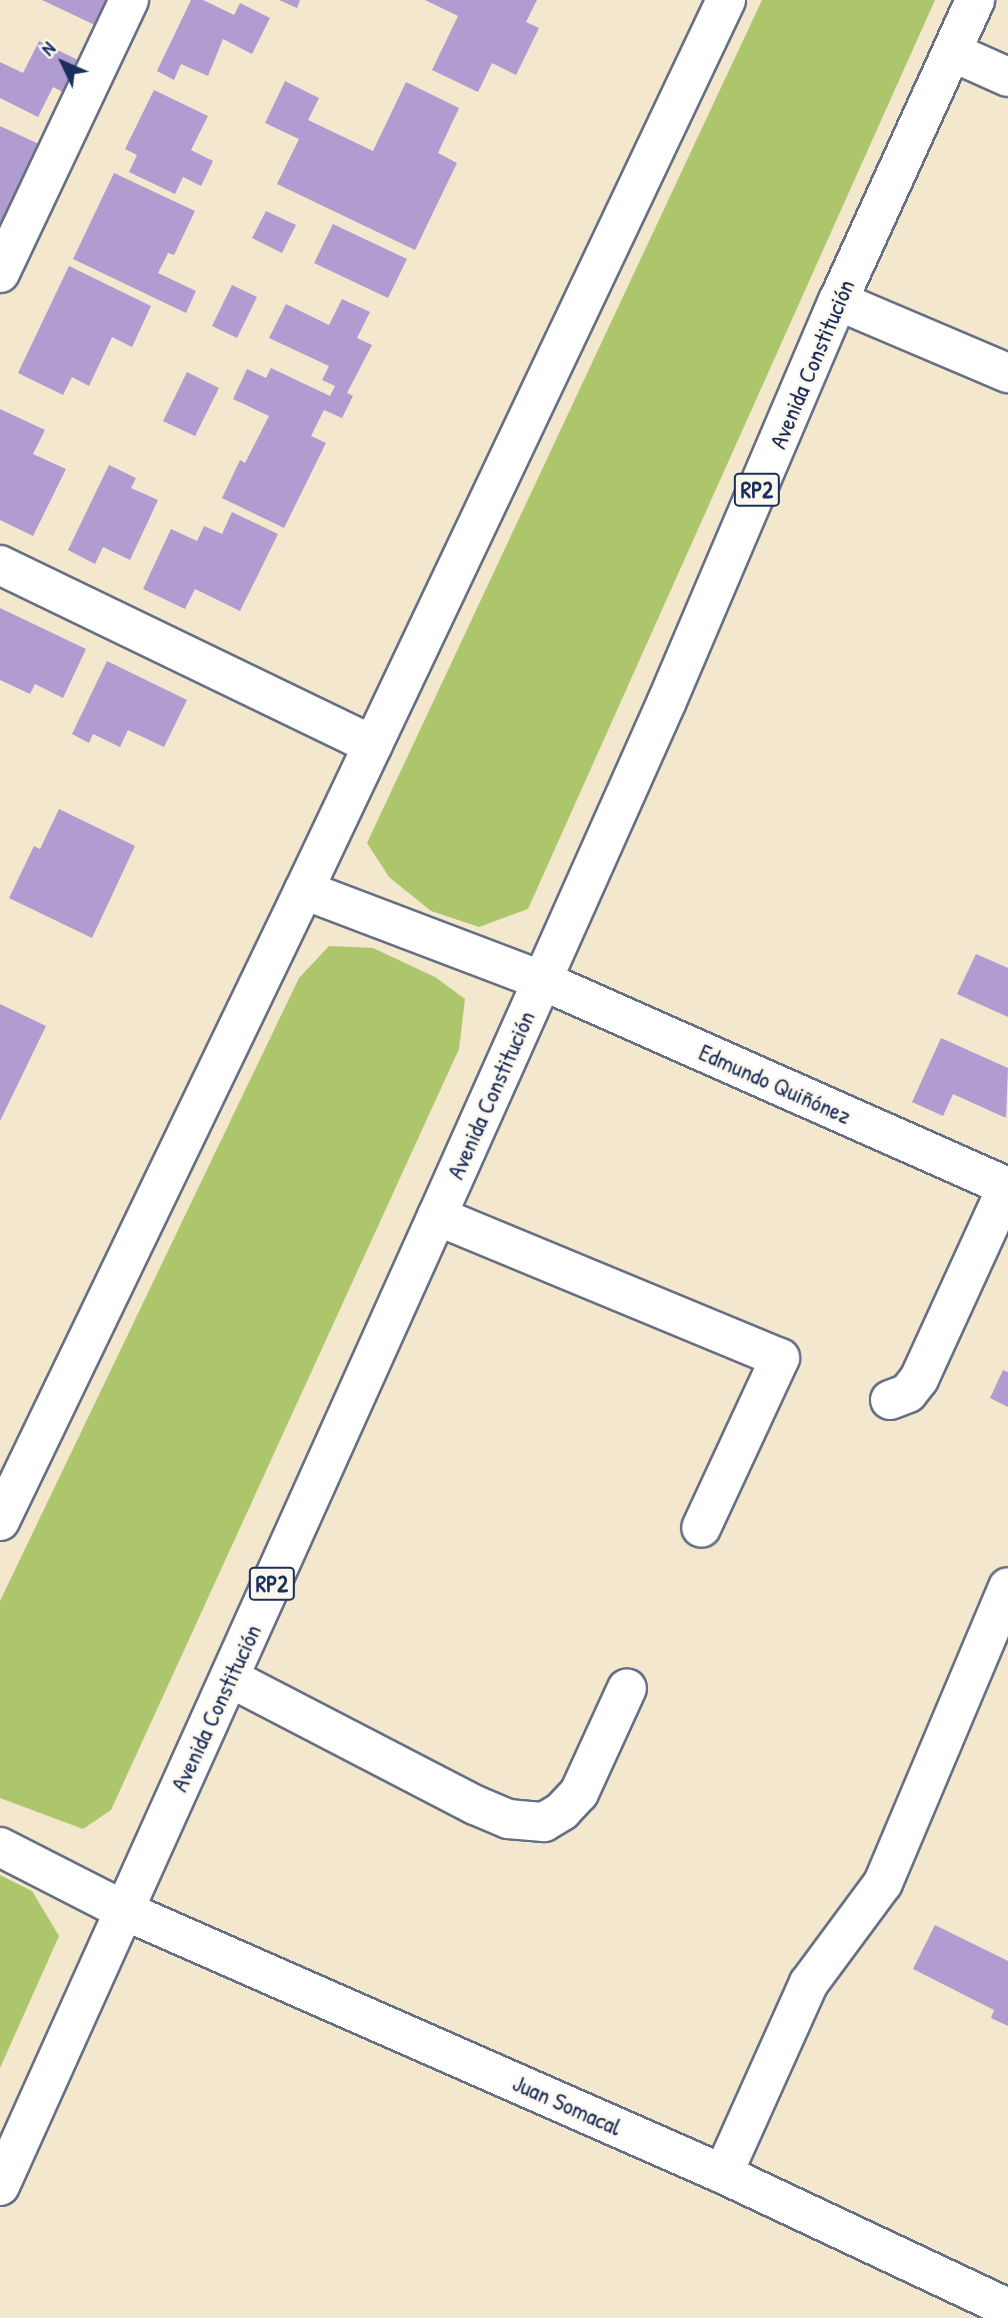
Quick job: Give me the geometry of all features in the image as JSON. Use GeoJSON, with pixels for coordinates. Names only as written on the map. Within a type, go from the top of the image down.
{"type":"FeatureCollection","features":[{"type":"Feature","properties":{"kind":"main road"},"geometry":{"type":"LineString","coordinates":[[0,273],[129,0]]}},
{"type":"Feature","properties":{"kind":"main road"},"geometry":{"type":"LineString","coordinates":[[0,1521],[304,890],[726,0]]}},
{"type":"Feature","properties":{"kind":"main road","name":"Avenida Constitución"},"geometry":{"type":"LineString","coordinates":[[0,2186],[438,1216],[667,701],[838,301],[975,0]]}},
{"type":"Feature","properties":{"kind":"main road"},"geometry":{"type":"LineString","coordinates":[[952,52],[1008,77]]}},
{"type":"Feature","properties":{"kind":"main road"},"geometry":{"type":"LineString","coordinates":[[838,301],[1008,373]]}},
{"type":"Feature","properties":{"kind":"main road"},"geometry":{"type":"LineString","coordinates":[[0,565],[373,745]]}},
{"type":"Feature","properties":{"kind":"main road","name":"Edmundo Quiñónez"},"geometry":{"type":"LineString","coordinates":[[304,890],[541,980],[1007,1187]]}},
{"type":"Feature","properties":{"kind":"main road"},"geometry":{"type":"LineString","coordinates":[[890,1400],[908,1393],[919,1379],[1007,1187]]}},
{"type":"Feature","properties":{"kind":"main road"},"geometry":{"type":"LineString","coordinates":[[438,1216],[780,1358],[701,1528]]}},
{"type":"Feature","properties":{"kind":"main road"},"geometry":{"type":"LineString","coordinates":[[723,2174],[809,1983],[883,1883],[1008,1587]]}},
{"type":"Feature","properties":{"kind":"main road"},"geometry":{"type":"LineString","coordinates":[[230,1678],[475,1805],[508,1819],[544,1822],[562,1811],[579,1793],[627,1688]]}},
{"type":"Feature","properties":{"kind":"main road","name":"Juan Somacal"},"geometry":{"type":"LineString","coordinates":[[0,1847],[123,1910],[723,2174],[1008,2308]]}},
{"type":"Feature","properties":{"kind":"green space"},"geometry":{"type":"Polygon","coordinates":[[[762,0],[935,0],[528,909],[479,927],[431,911],[389,877],[367,843],[762,0]]]}},
{"type":"Feature","properties":{"kind":"green space"},"geometry":{"type":"Polygon","coordinates":[[[329,946],[373,948],[435,977],[465,999],[459,1049],[111,1810],[83,1829],[0,1798],[0,1601],[299,978],[329,946]]]}},
{"type":"Feature","properties":{"kind":"green space"},"geometry":{"type":"Polygon","coordinates":[[[0,1875],[32,1891],[59,1936],[0,2068],[0,1875]]]}},
{"type":"Feature","properties":{"kind":"building"},"geometry":{"type":"Polygon","coordinates":[[[42,0],[109,0],[97,26],[42,0]]]}},
{"type":"Feature","properties":{"kind":"building"},"geometry":{"type":"Polygon","coordinates":[[[191,0],[203,0],[234,15],[240,3],[270,18],[252,54],[223,39],[208,76],[181,64],[174,80],[157,71],[191,0]]]}},
{"type":"Feature","properties":{"kind":"building"},"geometry":{"type":"Polygon","coordinates":[[[279,0],[300,0],[297,8],[279,0]]]}},
{"type":"Feature","properties":{"kind":"building"},"geometry":{"type":"Polygon","coordinates":[[[425,0],[537,0],[526,22],[539,28],[516,75],[492,63],[478,92],[432,70],[458,16],[425,0]]]}},
{"type":"Feature","properties":{"kind":"building"},"geometry":{"type":"Polygon","coordinates":[[[39,41],[80,61],[65,93],[53,87],[38,117],[0,98],[0,62],[23,73],[39,41]]]}},
{"type":"Feature","properties":{"kind":"building"},"geometry":{"type":"Polygon","coordinates":[[[285,81],[319,98],[308,120],[373,151],[406,82],[459,108],[438,153],[457,163],[415,250],[277,184],[299,139],[265,123],[285,81]]]}},
{"type":"Feature","properties":{"kind":"building"},"geometry":{"type":"Polygon","coordinates":[[[154,90],[208,116],[191,150],[213,161],[201,186],[183,177],[175,194],[129,172],[137,155],[125,149],[154,90]]]}},
{"type":"Feature","properties":{"kind":"building"},"geometry":{"type":"Polygon","coordinates":[[[0,126],[43,146],[0,236],[0,126]]]}},
{"type":"Feature","properties":{"kind":"building"},"geometry":{"type":"Polygon","coordinates":[[[114,173],[195,211],[174,255],[168,253],[158,273],[196,291],[186,313],[73,259],[114,173]]]}},
{"type":"Feature","properties":{"kind":"building"},"geometry":{"type":"Polygon","coordinates":[[[266,211],[296,225],[282,253],[252,238],[266,211]]]}},
{"type":"Feature","properties":{"kind":"building"},"geometry":{"type":"Polygon","coordinates":[[[333,224],[407,259],[388,298],[314,263],[333,224]]]}},
{"type":"Feature","properties":{"kind":"building"},"geometry":{"type":"Polygon","coordinates":[[[69,266],[151,306],[132,347],[112,337],[89,386],[72,377],[63,395],[18,373],[69,266]]]}},
{"type":"Feature","properties":{"kind":"building"},"geometry":{"type":"Polygon","coordinates":[[[232,285],[257,297],[237,338],[212,326],[232,285]]]}},
{"type":"Feature","properties":{"kind":"building"},"geometry":{"type":"Polygon","coordinates":[[[342,299],[370,312],[357,338],[372,345],[347,393],[353,396],[342,418],[324,410],[311,436],[326,443],[284,528],[222,498],[240,460],[245,463],[269,416],[233,399],[247,369],[266,378],[271,368],[330,396],[335,386],[322,380],[329,366],[269,338],[286,304],[329,325],[342,299]]]}},
{"type":"Feature","properties":{"kind":"building"},"geometry":{"type":"Polygon","coordinates":[[[187,372],[219,388],[195,436],[163,421],[187,372]]]}},
{"type":"Feature","properties":{"kind":"building"},"geometry":{"type":"Polygon","coordinates":[[[0,409],[45,430],[33,454],[66,469],[33,536],[0,520],[0,409]]]}},
{"type":"Feature","properties":{"kind":"building"},"geometry":{"type":"Polygon","coordinates":[[[109,465],[136,478],[131,488],[158,500],[130,560],[103,547],[95,564],[68,550],[109,465]]]}},
{"type":"Feature","properties":{"kind":"building"},"geometry":{"type":"Polygon","coordinates":[[[232,512],[278,534],[240,611],[195,589],[185,609],[143,589],[171,529],[197,541],[204,526],[222,534],[232,512]]]}},
{"type":"Feature","properties":{"kind":"building"},"geometry":{"type":"Polygon","coordinates":[[[0,608],[86,649],[63,698],[35,684],[30,694],[0,680],[0,608]]]}},
{"type":"Feature","properties":{"kind":"building"},"geometry":{"type":"Polygon","coordinates":[[[107,661],[187,700],[164,747],[128,730],[120,747],[93,734],[89,743],[72,734],[107,661]]]}},
{"type":"Feature","properties":{"kind":"building"},"geometry":{"type":"Polygon","coordinates":[[[59,809],[135,846],[92,938],[9,898],[34,846],[40,849],[59,809]]]}},
{"type":"Feature","properties":{"kind":"building"},"geometry":{"type":"Polygon","coordinates":[[[976,954],[1008,968],[1008,1017],[957,994],[976,954]]]}},
{"type":"Feature","properties":{"kind":"building"},"geometry":{"type":"Polygon","coordinates":[[[0,1004],[46,1026],[0,1121],[0,1004]]]}},
{"type":"Feature","properties":{"kind":"building"},"geometry":{"type":"Polygon","coordinates":[[[941,1038],[1008,1068],[1006,1118],[953,1094],[943,1116],[912,1102],[941,1038]]]}},
{"type":"Feature","properties":{"kind":"building"},"geometry":{"type":"Polygon","coordinates":[[[1003,1370],[1008,1372],[1008,1407],[990,1398],[1003,1370]]]}},
{"type":"Feature","properties":{"kind":"building"},"geometry":{"type":"Polygon","coordinates":[[[935,1925],[1008,1961],[1008,2026],[991,2018],[994,2010],[913,1969],[935,1925]]]}}]}
